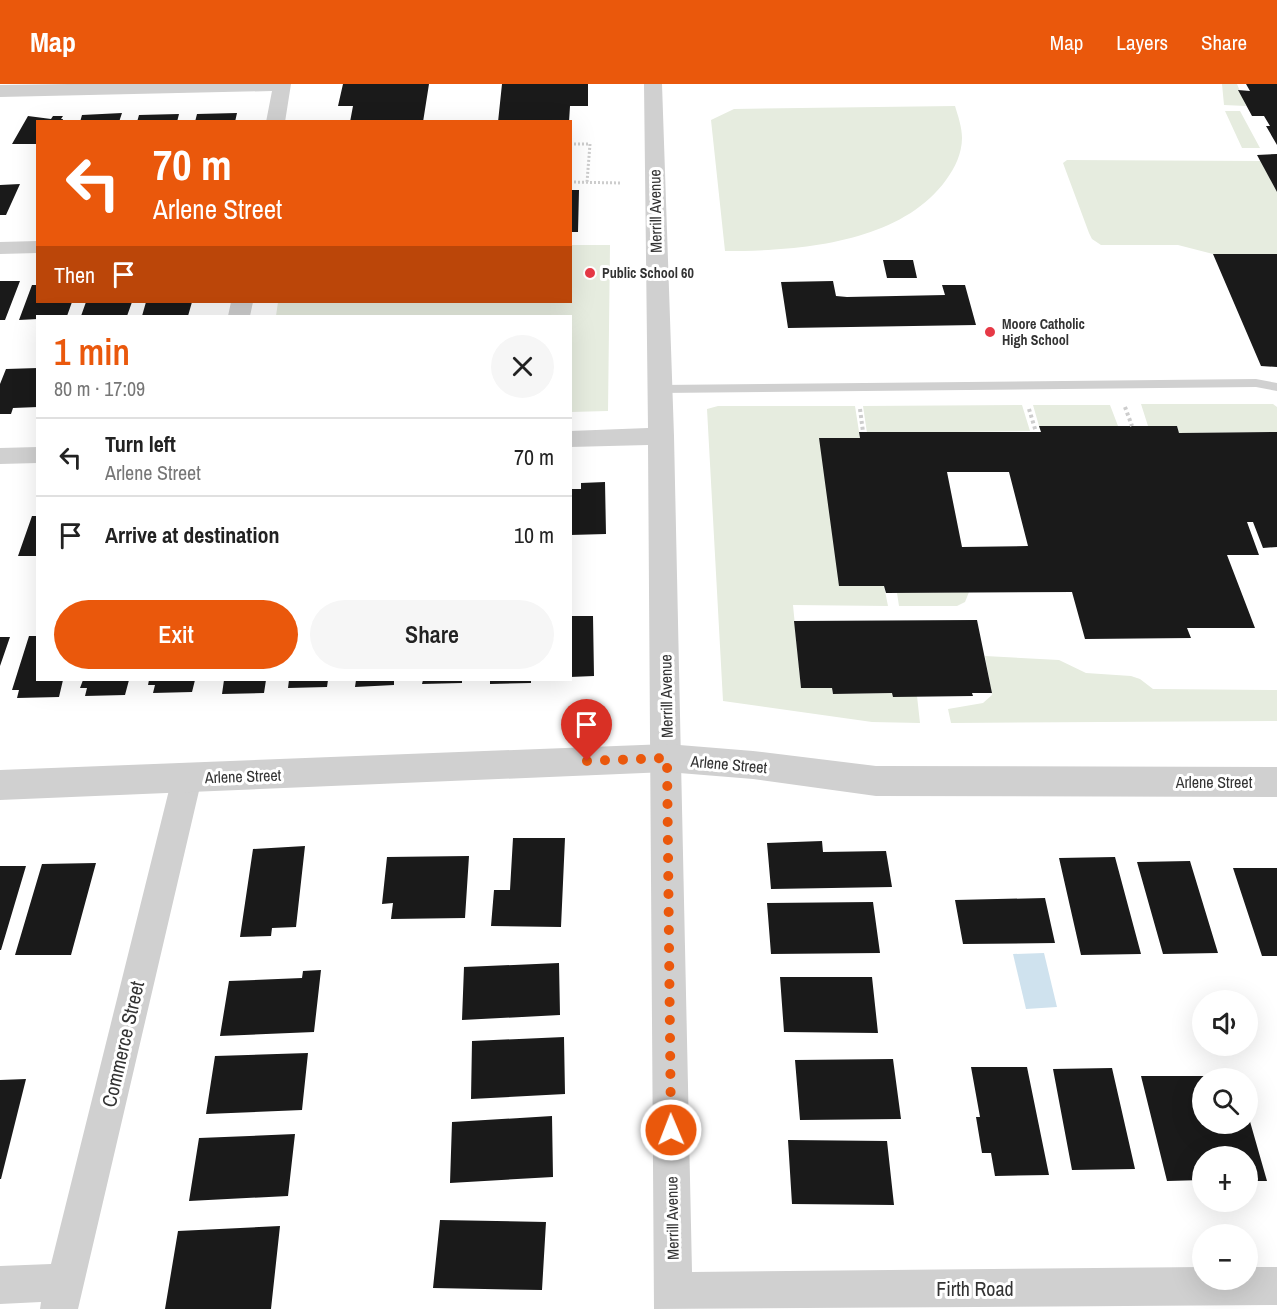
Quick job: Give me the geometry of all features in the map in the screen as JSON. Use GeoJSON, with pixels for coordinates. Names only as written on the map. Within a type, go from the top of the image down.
{"type":"FeatureCollection","features":[{"type":"Feature","properties":{"kind":"street","name":"Merrill Avenue"},"geometry":{"type":"LineString","coordinates":[[653,84],[662,436],[673,1300]]}},
{"type":"Feature","properties":{"kind":"street"},"geometry":{"type":"LineString","coordinates":[[0,91],[282,85],[275,120]]}},
{"type":"Feature","properties":{"kind":"street"},"geometry":{"type":"LineString","coordinates":[[0,248],[36,247]]}},
{"type":"Feature","properties":{"kind":"street"},"geometry":{"type":"LineString","coordinates":[[572,439],[662,436]]}},
{"type":"Feature","properties":{"kind":"street"},"geometry":{"type":"LineString","coordinates":[[0,456],[36,455]]}},
{"type":"Feature","properties":{"kind":"street","name":"Arlene Street"},"geometry":{"type":"LineString","coordinates":[[0,785],[667,758],[753,765],[876,781],[1277,782]]}},
{"type":"Feature","properties":{"kind":"street","name":"Commerce Street"},"geometry":{"type":"LineString","coordinates":[[62,1295],[187,778]]}},
{"type":"Feature","properties":{"kind":"street"},"geometry":{"type":"LineString","coordinates":[[0,1285],[62,1295]]}},
{"type":"Feature","properties":{"kind":"street","name":"Firth Road"},"geometry":{"type":"LineString","coordinates":[[673,1300],[1277,1286]]}},
{"type":"Feature","properties":{"kind":"lane"},"geometry":{"type":"LineString","coordinates":[[660,389],[1256,383],[1277,387]]}},
{"type":"Feature","properties":{"kind":"path"},"geometry":{"type":"LineString","coordinates":[[572,144],[590,144],[587,182]]}},
{"type":"Feature","properties":{"kind":"path"},"geometry":{"type":"LineString","coordinates":[[572,182],[621,183]]}},
{"type":"Feature","properties":{"kind":"path"},"geometry":{"type":"LineString","coordinates":[[1028,402],[1036,432]]}},
{"type":"Feature","properties":{"kind":"path"},"geometry":{"type":"LineString","coordinates":[[1124,402],[1132,426]]}},
{"type":"Feature","properties":{"kind":"path"},"geometry":{"type":"LineString","coordinates":[[859,403],[863,432]]}},
{"type":"Feature","properties":{"kind":"shaded area"},"geometry":{"type":"Polygon","coordinates":[[[1222,84],[1237,84],[1246,106],[1224,105],[1222,84]]]}},
{"type":"Feature","properties":{"kind":"shaded area"},"geometry":{"type":"Polygon","coordinates":[[[955,106],[962,138],[955,165],[946,180],[926,201],[902,218],[875,231],[845,240],[783,249],[725,251],[711,120],[734,109],[955,106]]]}},
{"type":"Feature","properties":{"kind":"shaded area"},"geometry":{"type":"Polygon","coordinates":[[[1225,111],[1240,111],[1260,148],[1242,148],[1225,111]]]}},
{"type":"Feature","properties":{"kind":"shaded area"},"geometry":{"type":"Polygon","coordinates":[[[1067,160],[1261,161],[1277,192],[1277,254],[1213,254],[1178,245],[1101,245],[1092,239],[1089,233],[1063,163],[1067,160]]]}},
{"type":"Feature","properties":{"kind":"shaded area"},"geometry":{"type":"Polygon","coordinates":[[[572,245],[610,245],[608,411],[572,412],[572,315],[276,315],[278,303],[572,303],[572,245]]]}},
{"type":"Feature","properties":{"kind":"shaded area"},"geometry":{"type":"Polygon","coordinates":[[[1141,404],[1273,404],[1277,407],[1277,432],[1179,433],[1177,426],[1148,426],[1141,404]]]}},
{"type":"Feature","properties":{"kind":"shaded area"},"geometry":{"type":"Polygon","coordinates":[[[1022,405],[1030,431],[867,433],[863,406],[1022,405]]]}},
{"type":"Feature","properties":{"kind":"shaded area"},"geometry":{"type":"Polygon","coordinates":[[[1033,405],[1110,405],[1118,426],[1039,426],[1033,405]]]}},
{"type":"Feature","properties":{"kind":"shaded area"},"geometry":{"type":"Polygon","coordinates":[[[718,406],[855,406],[860,438],[819,438],[884,586],[888,606],[793,605],[801,688],[832,688],[833,694],[892,693],[917,696],[920,723],[872,722],[723,701],[707,409],[718,406]]]}},
{"type":"Feature","properties":{"kind":"shaded area"},"geometry":{"type":"Polygon","coordinates":[[[969,592],[965,602],[957,606],[899,606],[897,593],[969,592]]]}},
{"type":"Feature","properties":{"kind":"shaded area"},"geometry":{"type":"Polygon","coordinates":[[[985,656],[1059,660],[1086,673],[1131,676],[1140,679],[1153,689],[1277,690],[1277,721],[951,723],[948,709],[983,703],[992,695],[985,656]]]}},
{"type":"Feature","properties":{"kind":"water"},"geometry":{"type":"Polygon","coordinates":[[[1044,953],[1057,1007],[1026,1009],[1013,954],[1044,953]]]}},
{"type":"Feature","properties":{"kind":"building"},"geometry":{"type":"Polygon","coordinates":[[[343,84],[429,84],[423,120],[350,120],[353,106],[338,106],[343,84]]]}},
{"type":"Feature","properties":{"kind":"building"},"geometry":{"type":"Polygon","coordinates":[[[502,84],[588,84],[588,106],[570,106],[569,120],[498,120],[502,84]]]}},
{"type":"Feature","properties":{"kind":"building"},"geometry":{"type":"Polygon","coordinates":[[[1246,84],[1277,84],[1277,145],[1266,126],[1270,126],[1264,116],[1252,116],[1238,90],[1250,91],[1246,84]]]}},
{"type":"Feature","properties":{"kind":"building"},"geometry":{"type":"Polygon","coordinates":[[[122,113],[120,120],[81,120],[82,115],[122,113]]]}},
{"type":"Feature","properties":{"kind":"building"},"geometry":{"type":"Polygon","coordinates":[[[237,113],[235,120],[196,120],[197,114],[237,113]]]}},
{"type":"Feature","properties":{"kind":"building"},"geometry":{"type":"Polygon","coordinates":[[[179,114],[178,120],[138,120],[139,115],[179,114]]]}},
{"type":"Feature","properties":{"kind":"building"},"geometry":{"type":"Polygon","coordinates":[[[28,116],[51,119],[53,116],[63,116],[63,120],[36,120],[36,144],[12,144],[28,116]]]}},
{"type":"Feature","properties":{"kind":"building"},"geometry":{"type":"Polygon","coordinates":[[[1277,154],[1277,192],[1257,155],[1277,154]]]}},
{"type":"Feature","properties":{"kind":"building"},"geometry":{"type":"Polygon","coordinates":[[[20,184],[6,215],[0,215],[0,185],[20,184]]]}},
{"type":"Feature","properties":{"kind":"building"},"geometry":{"type":"Polygon","coordinates":[[[572,190],[579,190],[578,232],[572,232],[572,190]]]}},
{"type":"Feature","properties":{"kind":"building"},"geometry":{"type":"Polygon","coordinates":[[[1213,254],[1277,254],[1277,367],[1261,366],[1213,254]]]}},
{"type":"Feature","properties":{"kind":"building"},"geometry":{"type":"Polygon","coordinates":[[[883,260],[913,260],[917,278],[887,278],[883,260]]]}},
{"type":"Feature","properties":{"kind":"building"},"geometry":{"type":"Polygon","coordinates":[[[0,281],[20,281],[5,320],[0,320],[0,281]]]}},
{"type":"Feature","properties":{"kind":"building"},"geometry":{"type":"Polygon","coordinates":[[[833,281],[836,296],[847,297],[945,295],[942,285],[965,285],[976,325],[788,328],[781,282],[833,281]]]}},
{"type":"Feature","properties":{"kind":"building"},"geometry":{"type":"Polygon","coordinates":[[[32,285],[36,285],[36,303],[72,303],[67,315],[36,315],[36,319],[19,320],[32,285]]]}},
{"type":"Feature","properties":{"kind":"building"},"geometry":{"type":"Polygon","coordinates":[[[86,303],[132,303],[127,315],[81,315],[86,303]]]}},
{"type":"Feature","properties":{"kind":"building"},"geometry":{"type":"Polygon","coordinates":[[[146,303],[192,303],[188,315],[142,315],[146,303]]]}},
{"type":"Feature","properties":{"kind":"building"},"geometry":{"type":"Polygon","coordinates":[[[36,368],[36,407],[13,408],[11,414],[0,414],[0,384],[6,369],[36,368]]]}},
{"type":"Feature","properties":{"kind":"building"},"geometry":{"type":"Polygon","coordinates":[[[1039,426],[1177,426],[1179,433],[1277,432],[1277,547],[1263,548],[1253,522],[1247,522],[1259,555],[1227,555],[1255,628],[1187,628],[1191,638],[1085,639],[1072,592],[886,593],[884,586],[839,586],[819,438],[860,438],[859,432],[1041,432],[1039,426]],[[947,472],[962,547],[1028,546],[1009,472],[947,472]]]}},
{"type":"Feature","properties":{"kind":"building"},"geometry":{"type":"Polygon","coordinates":[[[605,482],[606,534],[572,535],[572,489],[581,489],[581,483],[605,482]]]}},
{"type":"Feature","properties":{"kind":"building"},"geometry":{"type":"Polygon","coordinates":[[[32,516],[36,516],[36,556],[18,556],[32,516]]]}},
{"type":"Feature","properties":{"kind":"building"},"geometry":{"type":"Polygon","coordinates":[[[572,616],[593,616],[594,676],[572,677],[572,616]]]}},
{"type":"Feature","properties":{"kind":"building"},"geometry":{"type":"Polygon","coordinates":[[[977,620],[992,693],[972,693],[973,696],[893,697],[892,693],[833,694],[832,688],[801,688],[794,621],[977,620]]]}},
{"type":"Feature","properties":{"kind":"building"},"geometry":{"type":"Polygon","coordinates":[[[29,636],[36,636],[36,681],[63,681],[59,697],[17,698],[19,690],[12,690],[29,636]]]}},
{"type":"Feature","properties":{"kind":"building"},"geometry":{"type":"Polygon","coordinates":[[[0,637],[10,637],[0,666],[0,637]]]}},
{"type":"Feature","properties":{"kind":"building"},"geometry":{"type":"Polygon","coordinates":[[[83,681],[129,681],[125,695],[85,696],[87,688],[80,688],[83,681]]]}},
{"type":"Feature","properties":{"kind":"building"},"geometry":{"type":"Polygon","coordinates":[[[149,681],[195,681],[192,692],[153,693],[155,685],[148,685],[149,681]]]}},
{"type":"Feature","properties":{"kind":"building"},"geometry":{"type":"Polygon","coordinates":[[[224,681],[266,681],[264,693],[222,694],[224,681]]]}},
{"type":"Feature","properties":{"kind":"building"},"geometry":{"type":"Polygon","coordinates":[[[289,681],[328,681],[327,687],[288,688],[289,681]]]}},
{"type":"Feature","properties":{"kind":"building"},"geometry":{"type":"Polygon","coordinates":[[[356,681],[394,681],[394,685],[355,687],[356,681]]]}},
{"type":"Feature","properties":{"kind":"building"},"geometry":{"type":"Polygon","coordinates":[[[423,681],[462,681],[462,683],[422,684],[423,681]]]}},
{"type":"Feature","properties":{"kind":"building"},"geometry":{"type":"Polygon","coordinates":[[[490,681],[531,681],[531,683],[490,684],[490,681]]]}},
{"type":"Feature","properties":{"kind":"building"},"geometry":{"type":"Polygon","coordinates":[[[513,838],[565,838],[561,927],[491,926],[494,890],[510,890],[513,838]]]}},
{"type":"Feature","properties":{"kind":"building"},"geometry":{"type":"Polygon","coordinates":[[[822,841],[823,852],[886,851],[892,887],[771,889],[767,843],[822,841]]]}},
{"type":"Feature","properties":{"kind":"building"},"geometry":{"type":"Polygon","coordinates":[[[305,846],[296,927],[272,928],[271,936],[240,937],[253,849],[305,846]]]}},
{"type":"Feature","properties":{"kind":"building"},"geometry":{"type":"Polygon","coordinates":[[[469,856],[465,918],[391,919],[393,903],[382,904],[387,857],[469,856]]]}},
{"type":"Feature","properties":{"kind":"building"},"geometry":{"type":"Polygon","coordinates":[[[1115,857],[1141,954],[1081,955],[1059,858],[1115,857]]]}},
{"type":"Feature","properties":{"kind":"building"},"geometry":{"type":"Polygon","coordinates":[[[1190,861],[1218,953],[1163,954],[1137,862],[1190,861]]]}},
{"type":"Feature","properties":{"kind":"building"},"geometry":{"type":"Polygon","coordinates":[[[96,863],[71,955],[15,955],[42,864],[96,863]]]}},
{"type":"Feature","properties":{"kind":"building"},"geometry":{"type":"Polygon","coordinates":[[[0,866],[26,866],[1,950],[0,950],[0,866]]]}},
{"type":"Feature","properties":{"kind":"building"},"geometry":{"type":"Polygon","coordinates":[[[1233,868],[1277,868],[1277,956],[1262,956],[1233,868]]]}},
{"type":"Feature","properties":{"kind":"building"},"geometry":{"type":"Polygon","coordinates":[[[1045,898],[1055,943],[963,944],[955,900],[1045,898]]]}},
{"type":"Feature","properties":{"kind":"building"},"geometry":{"type":"Polygon","coordinates":[[[873,902],[880,953],[771,954],[767,903],[873,902]]]}},
{"type":"Feature","properties":{"kind":"building"},"geometry":{"type":"Polygon","coordinates":[[[559,963],[560,1015],[462,1020],[464,967],[559,963]]]}},
{"type":"Feature","properties":{"kind":"building"},"geometry":{"type":"Polygon","coordinates":[[[321,970],[314,1032],[220,1036],[229,981],[302,978],[303,971],[321,970]]]}},
{"type":"Feature","properties":{"kind":"building"},"geometry":{"type":"Polygon","coordinates":[[[780,977],[872,977],[878,1033],[784,1032],[780,977]]]}},
{"type":"Feature","properties":{"kind":"building"},"geometry":{"type":"Polygon","coordinates":[[[564,1037],[565,1094],[471,1099],[472,1041],[564,1037]]]}},
{"type":"Feature","properties":{"kind":"building"},"geometry":{"type":"Polygon","coordinates":[[[308,1053],[302,1110],[206,1114],[215,1056],[308,1053]]]}},
{"type":"Feature","properties":{"kind":"building"},"geometry":{"type":"Polygon","coordinates":[[[893,1059],[901,1119],[800,1120],[795,1060],[893,1059]]]}},
{"type":"Feature","properties":{"kind":"building"},"geometry":{"type":"Polygon","coordinates":[[[971,1067],[1027,1067],[1049,1175],[995,1176],[991,1153],[982,1153],[976,1117],[980,1117],[971,1067]]]}},
{"type":"Feature","properties":{"kind":"building"},"geometry":{"type":"Polygon","coordinates":[[[1112,1068],[1135,1169],[1072,1170],[1053,1069],[1112,1068]]]}},
{"type":"Feature","properties":{"kind":"building"},"geometry":{"type":"Polygon","coordinates":[[[1141,1076],[1192,1076],[1192,1134],[1254,1134],[1257,1146],[1192,1146],[1192,1180],[1167,1181],[1141,1076]]]}},
{"type":"Feature","properties":{"kind":"building"},"geometry":{"type":"Polygon","coordinates":[[[26,1079],[1,1179],[0,1179],[0,1080],[26,1079]]]}},
{"type":"Feature","properties":{"kind":"building"},"geometry":{"type":"Polygon","coordinates":[[[552,1116],[553,1177],[450,1183],[452,1122],[552,1116]]]}},
{"type":"Feature","properties":{"kind":"building"},"geometry":{"type":"Polygon","coordinates":[[[295,1134],[288,1196],[189,1201],[199,1138],[295,1134]]]}},
{"type":"Feature","properties":{"kind":"building"},"geometry":{"type":"Polygon","coordinates":[[[788,1140],[887,1141],[894,1205],[792,1204],[788,1140]]]}},
{"type":"Feature","properties":{"kind":"building"},"geometry":{"type":"Polygon","coordinates":[[[1258,1150],[1267,1181],[1258,1181],[1258,1150]]]}},
{"type":"Feature","properties":{"kind":"building"},"geometry":{"type":"Polygon","coordinates":[[[440,1220],[546,1222],[542,1290],[433,1288],[440,1220]]]}},
{"type":"Feature","properties":{"kind":"building"},"geometry":{"type":"Polygon","coordinates":[[[280,1226],[271,1309],[165,1309],[178,1231],[280,1226]]]}},
{"type":"Feature","properties":{"kind":"place","name":"Public School 60"},"geometry":{"type":"Point","coordinates":[590,273]}},
{"type":"Feature","properties":{"kind":"place","name":"Moore Catholic High School"},"geometry":{"type":"Point","coordinates":[990,332]}},
{"type":"Feature","properties":{"kind":"route"},"geometry":{"type":"LineString","coordinates":[[587,761],[667,758],[671,1130]]}}]}
